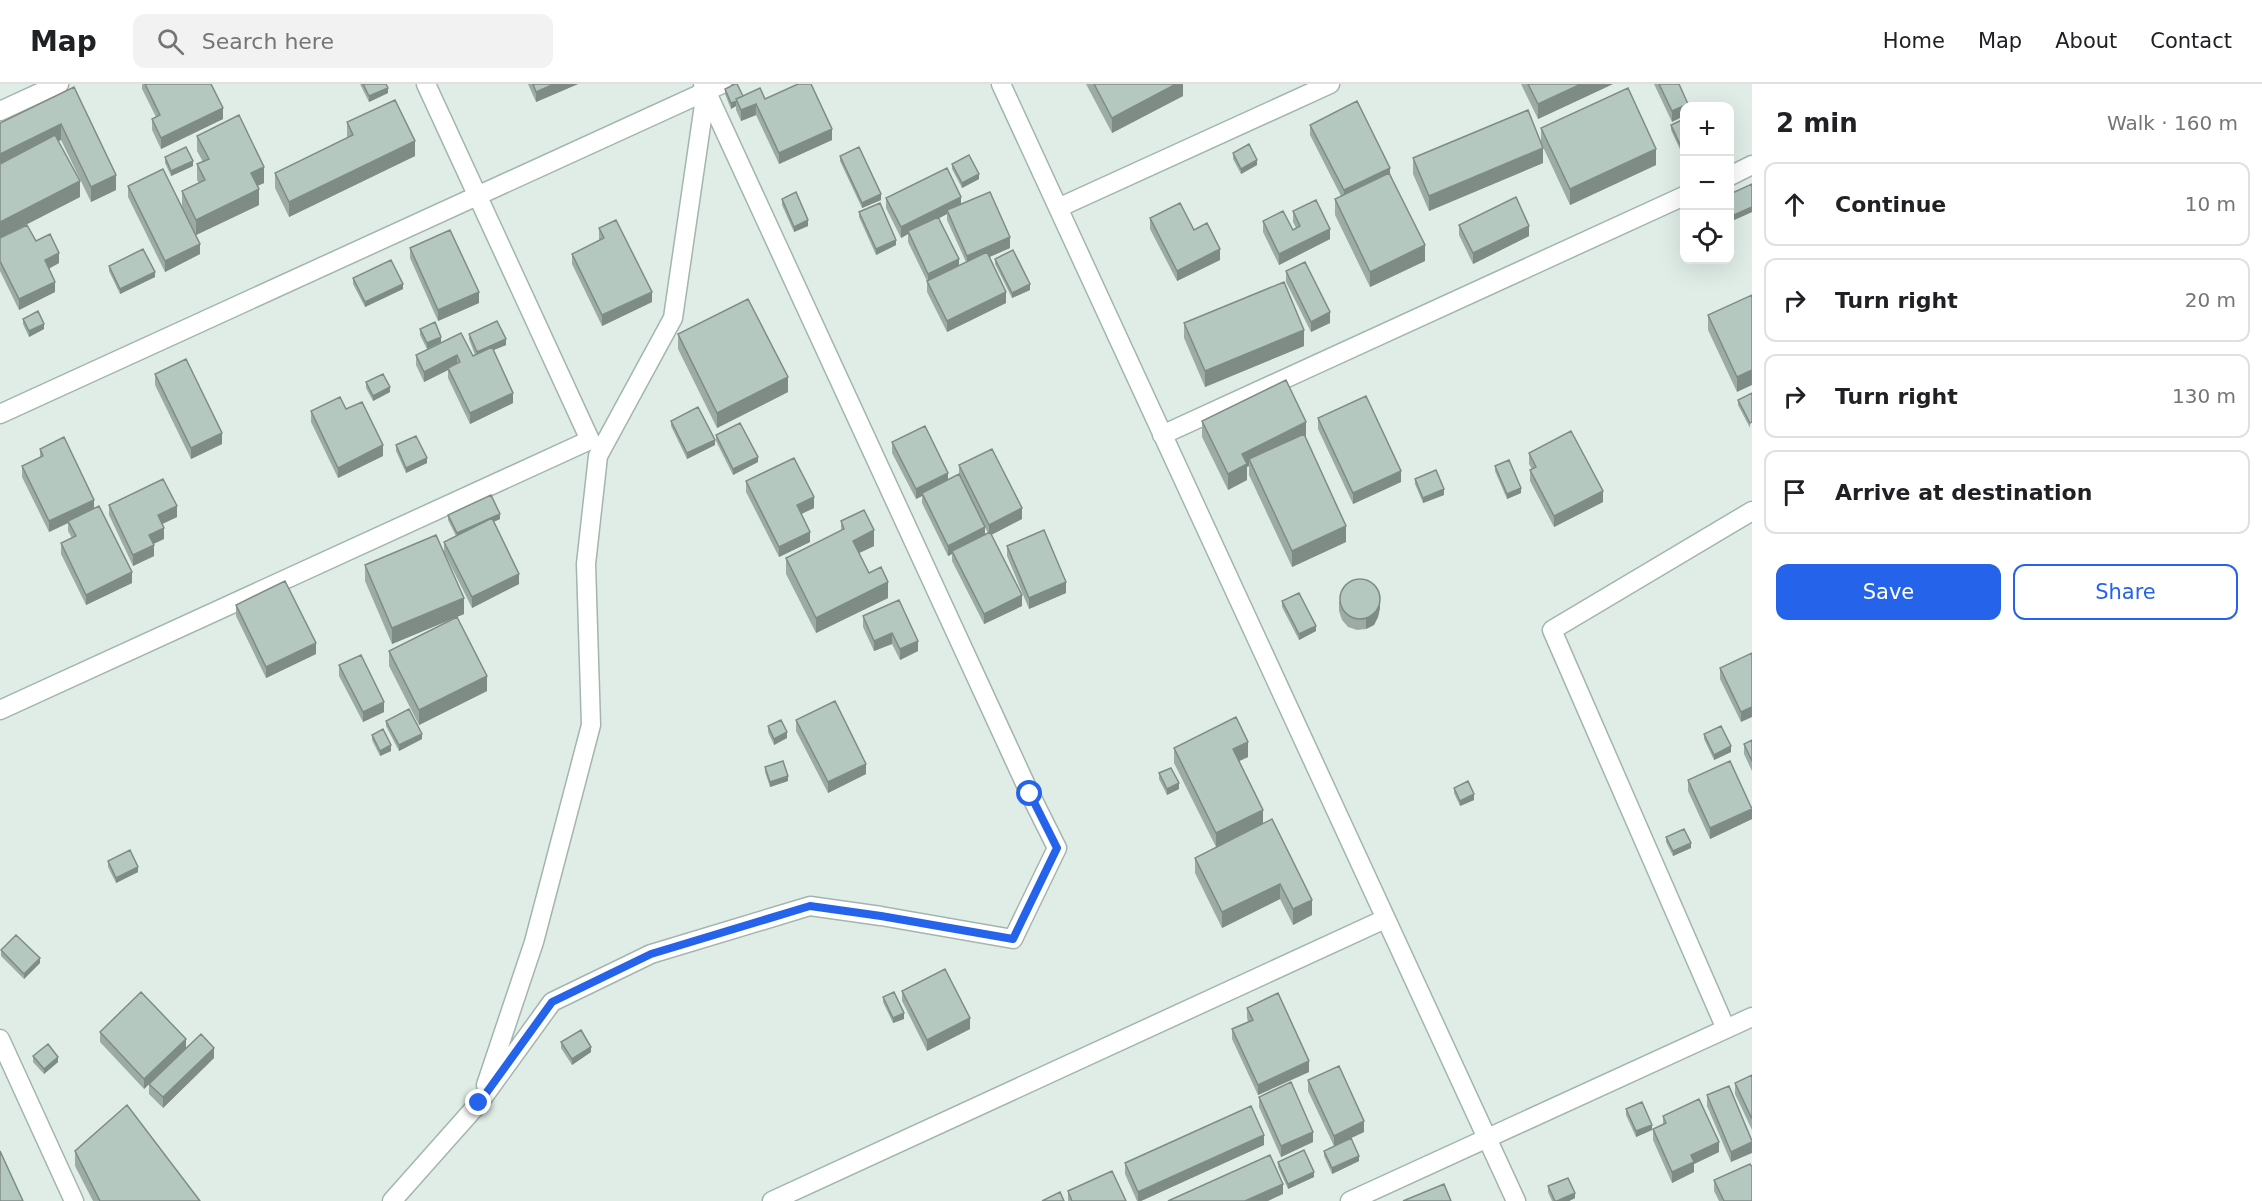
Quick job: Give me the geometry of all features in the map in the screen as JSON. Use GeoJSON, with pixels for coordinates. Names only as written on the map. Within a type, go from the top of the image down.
{"type":"FeatureCollection","features":[{"type":"Feature","properties":{"kind":"street"},"geometry":{"type":"LineString","coordinates":[[0,111],[59,84]]}},
{"type":"Feature","properties":{"kind":"street"},"geometry":{"type":"LineString","coordinates":[[0,710],[590,440],[426,84]]}},
{"type":"Feature","properties":{"kind":"street"},"geometry":{"type":"LineString","coordinates":[[1001,84],[1515,1201]]}},
{"type":"Feature","properties":{"kind":"street"},"geometry":{"type":"LineString","coordinates":[[1058,208],[1330,84]]}},
{"type":"Feature","properties":{"kind":"street"},"geometry":{"type":"LineString","coordinates":[[0,414],[478,196],[710,86]]}},
{"type":"Feature","properties":{"kind":"street"},"geometry":{"type":"LineString","coordinates":[[392,1201],[479,1103],[552,1002],[651,954],[810,906],[1013,939],[1057,848],[1030,794],[710,86]]}},
{"type":"Feature","properties":{"kind":"street"},"geometry":{"type":"LineString","coordinates":[[479,1103],[534,942],[591,725],[586,564],[598,456],[673,318],[710,86]]}},
{"type":"Feature","properties":{"kind":"street"},"geometry":{"type":"LineString","coordinates":[[1734,174],[1752,165]]}},
{"type":"Feature","properties":{"kind":"street"},"geometry":{"type":"LineString","coordinates":[[1162,435],[1680,198]]}},
{"type":"Feature","properties":{"kind":"street"},"geometry":{"type":"LineString","coordinates":[[1726,1029],[1552,630],[1752,511]]}},
{"type":"Feature","properties":{"kind":"street"},"geometry":{"type":"LineString","coordinates":[[772,1201],[1385,919]]}},
{"type":"Feature","properties":{"kind":"street"},"geometry":{"type":"LineString","coordinates":[[1350,1201],[1752,1017]]}},
{"type":"Feature","properties":{"kind":"street"},"geometry":{"type":"LineString","coordinates":[[0,1039],[74,1201]]}},
{"type":"Feature","properties":{"kind":"building"},"geometry":{"type":"Polygon","coordinates":[[[145,84],[211,84],[223,108],[161,138],[152,119],[160,115],[145,84]]]}},
{"type":"Feature","properties":{"kind":"building"},"geometry":{"type":"Polygon","coordinates":[[[363,84],[386,84],[388,88],[369,96],[363,84]]]}},
{"type":"Feature","properties":{"kind":"building"},"geometry":{"type":"Polygon","coordinates":[[[533,84],[554,84],[536,92],[533,84]]]}},
{"type":"Feature","properties":{"kind":"building"},"geometry":{"type":"Polygon","coordinates":[[[735,84],[743,96],[731,103],[725,89],[735,84]]]}},
{"type":"Feature","properties":{"kind":"building"},"geometry":{"type":"Polygon","coordinates":[[[798,84],[811,84],[832,129],[779,153],[756,104],[741,110],[736,99],[760,88],[765,99],[798,84]]]}},
{"type":"Feature","properties":{"kind":"building"},"geometry":{"type":"Polygon","coordinates":[[[1094,84],[1176,84],[1112,118],[1094,84]]]}},
{"type":"Feature","properties":{"kind":"building"},"geometry":{"type":"Polygon","coordinates":[[[1528,84],[1581,84],[1538,104],[1528,84]]]}},
{"type":"Feature","properties":{"kind":"building"},"geometry":{"type":"Polygon","coordinates":[[[1659,84],[1679,84],[1687,102],[1680,102],[1680,108],[1672,111],[1659,84]]]}},
{"type":"Feature","properties":{"kind":"building"},"geometry":{"type":"Polygon","coordinates":[[[74,87],[116,175],[91,187],[61,124],[0,154],[0,123],[74,87]]]}},
{"type":"Feature","properties":{"kind":"building"},"geometry":{"type":"Polygon","coordinates":[[[1628,88],[1656,149],[1570,189],[1541,128],[1628,88]]]}},
{"type":"Feature","properties":{"kind":"building"},"geometry":{"type":"Polygon","coordinates":[[[395,100],[415,141],[289,202],[275,173],[353,135],[347,122],[395,100]]]}},
{"type":"Feature","properties":{"kind":"building"},"geometry":{"type":"Polygon","coordinates":[[[1357,101],[1390,168],[1344,190],[1310,125],[1357,101]]]}},
{"type":"Feature","properties":{"kind":"building"},"geometry":{"type":"Polygon","coordinates":[[[1528,110],[1543,148],[1429,196],[1413,158],[1528,110]]]}},
{"type":"Feature","properties":{"kind":"building"},"geometry":{"type":"Polygon","coordinates":[[[239,115],[264,167],[251,173],[259,189],[196,220],[182,191],[205,180],[197,164],[209,159],[197,136],[239,115]]]}},
{"type":"Feature","properties":{"kind":"building"},"geometry":{"type":"Polygon","coordinates":[[[1680,121],[1680,144],[1671,125],[1680,121]]]}},
{"type":"Feature","properties":{"kind":"building"},"geometry":{"type":"Polygon","coordinates":[[[55,135],[80,181],[0,222],[0,164],[55,135]]]}},
{"type":"Feature","properties":{"kind":"building"},"geometry":{"type":"Polygon","coordinates":[[[1249,144],[1257,160],[1241,169],[1233,153],[1249,144]]]}},
{"type":"Feature","properties":{"kind":"building"},"geometry":{"type":"Polygon","coordinates":[[[186,147],[193,161],[171,171],[165,157],[186,147]]]}},
{"type":"Feature","properties":{"kind":"building"},"geometry":{"type":"Polygon","coordinates":[[[859,147],[881,194],[862,203],[840,156],[859,147]]]}},
{"type":"Feature","properties":{"kind":"building"},"geometry":{"type":"Polygon","coordinates":[[[969,155],[979,174],[962,183],[952,164],[969,155]]]}},
{"type":"Feature","properties":{"kind":"building"},"geometry":{"type":"Polygon","coordinates":[[[947,168],[961,197],[901,227],[886,198],[947,168]]]}},
{"type":"Feature","properties":{"kind":"building"},"geometry":{"type":"Polygon","coordinates":[[[163,169],[200,244],[165,261],[128,186],[163,169]]]}},
{"type":"Feature","properties":{"kind":"building"},"geometry":{"type":"Polygon","coordinates":[[[1389,173],[1425,245],[1370,272],[1335,199],[1389,173]]]}},
{"type":"Feature","properties":{"kind":"building"},"geometry":{"type":"Polygon","coordinates":[[[1752,184],[1752,207],[1734,215],[1734,192],[1752,184]]]}},
{"type":"Feature","properties":{"kind":"building"},"geometry":{"type":"Polygon","coordinates":[[[796,192],[808,220],[794,227],[782,199],[796,192]]]}},
{"type":"Feature","properties":{"kind":"building"},"geometry":{"type":"Polygon","coordinates":[[[990,192],[1010,237],[967,256],[947,210],[990,192]]]}},
{"type":"Feature","properties":{"kind":"building"},"geometry":{"type":"Polygon","coordinates":[[[1516,197],[1529,226],[1473,253],[1459,225],[1516,197]]]}},
{"type":"Feature","properties":{"kind":"building"},"geometry":{"type":"Polygon","coordinates":[[[1316,200],[1330,229],[1279,254],[1263,221],[1283,211],[1293,230],[1300,226],[1293,211],[1316,200]]]}},
{"type":"Feature","properties":{"kind":"building"},"geometry":{"type":"Polygon","coordinates":[[[880,203],[896,240],[876,249],[859,212],[880,203]]]}},
{"type":"Feature","properties":{"kind":"building"},"geometry":{"type":"Polygon","coordinates":[[[1180,203],[1194,230],[1207,223],[1220,249],[1177,271],[1150,218],[1180,203]]]}},
{"type":"Feature","properties":{"kind":"building"},"geometry":{"type":"Polygon","coordinates":[[[938,217],[959,259],[928,274],[908,231],[938,217]]]}},
{"type":"Feature","properties":{"kind":"building"},"geometry":{"type":"Polygon","coordinates":[[[616,220],[652,292],[602,315],[572,254],[604,238],[599,228],[616,220]]]}},
{"type":"Feature","properties":{"kind":"building"},"geometry":{"type":"Polygon","coordinates":[[[27,225],[36,241],[50,234],[59,253],[45,260],[55,282],[19,299],[0,261],[0,238],[27,225]]]}},
{"type":"Feature","properties":{"kind":"building"},"geometry":{"type":"Polygon","coordinates":[[[450,230],[479,292],[438,310],[410,248],[450,230]]]}},
{"type":"Feature","properties":{"kind":"building"},"geometry":{"type":"Polygon","coordinates":[[[143,249],[155,272],[120,289],[109,266],[143,249]]]}},
{"type":"Feature","properties":{"kind":"building"},"geometry":{"type":"Polygon","coordinates":[[[1013,250],[1030,284],[1012,293],[995,259],[1013,250]]]}},
{"type":"Feature","properties":{"kind":"building"},"geometry":{"type":"Polygon","coordinates":[[[987,252],[1006,292],[947,321],[927,281],[987,252]]]}},
{"type":"Feature","properties":{"kind":"building"},"geometry":{"type":"Polygon","coordinates":[[[391,260],[403,284],[365,302],[353,278],[391,260]]]}},
{"type":"Feature","properties":{"kind":"building"},"geometry":{"type":"Polygon","coordinates":[[[1305,262],[1330,312],[1311,322],[1286,271],[1305,262]]]}},
{"type":"Feature","properties":{"kind":"building"},"geometry":{"type":"Polygon","coordinates":[[[1284,282],[1304,330],[1205,371],[1184,323],[1284,282]]]}},
{"type":"Feature","properties":{"kind":"building"},"geometry":{"type":"Polygon","coordinates":[[[1752,295],[1752,370],[1737,377],[1708,315],[1752,295]]]}},
{"type":"Feature","properties":{"kind":"building"},"geometry":{"type":"Polygon","coordinates":[[[748,299],[788,377],[717,413],[678,334],[748,299]]]}},
{"type":"Feature","properties":{"kind":"building"},"geometry":{"type":"Polygon","coordinates":[[[38,311],[44,324],[29,331],[23,319],[38,311]]]}},
{"type":"Feature","properties":{"kind":"building"},"geometry":{"type":"Polygon","coordinates":[[[497,321],[506,339],[477,352],[469,334],[497,321]]]}},
{"type":"Feature","properties":{"kind":"building"},"geometry":{"type":"Polygon","coordinates":[[[435,322],[441,337],[427,343],[420,329],[435,322]]]}},
{"type":"Feature","properties":{"kind":"building"},"geometry":{"type":"Polygon","coordinates":[[[461,333],[473,356],[492,347],[513,393],[470,413],[448,368],[460,362],[457,355],[424,372],[416,355],[461,333]]]}},
{"type":"Feature","properties":{"kind":"building"},"geometry":{"type":"Polygon","coordinates":[[[186,359],[222,433],[191,448],[155,374],[186,359]]]}},
{"type":"Feature","properties":{"kind":"building"},"geometry":{"type":"Polygon","coordinates":[[[383,374],[390,387],[373,396],[366,382],[383,374]]]}},
{"type":"Feature","properties":{"kind":"building"},"geometry":{"type":"Polygon","coordinates":[[[1286,380],[1306,422],[1242,454],[1247,464],[1228,474],[1202,421],[1286,380]]]}},
{"type":"Feature","properties":{"kind":"building"},"geometry":{"type":"Polygon","coordinates":[[[1752,393],[1752,422],[1750,423],[1738,400],[1752,393]]]}},
{"type":"Feature","properties":{"kind":"building"},"geometry":{"type":"Polygon","coordinates":[[[1366,396],[1401,471],[1353,493],[1318,418],[1366,396]]]}},
{"type":"Feature","properties":{"kind":"building"},"geometry":{"type":"Polygon","coordinates":[[[340,397],[346,409],[362,402],[383,445],[338,468],[311,411],[340,397]]]}},
{"type":"Feature","properties":{"kind":"building"},"geometry":{"type":"Polygon","coordinates":[[[698,407],[715,440],[687,453],[671,421],[698,407]]]}},
{"type":"Feature","properties":{"kind":"building"},"geometry":{"type":"Polygon","coordinates":[[[740,423],[758,457],[733,469],[716,435],[740,423]]]}},
{"type":"Feature","properties":{"kind":"building"},"geometry":{"type":"Polygon","coordinates":[[[925,426],[948,473],[916,489],[892,442],[925,426]]]}},
{"type":"Feature","properties":{"kind":"building"},"geometry":{"type":"Polygon","coordinates":[[[1571,431],[1603,491],[1554,516],[1530,470],[1536,467],[1529,453],[1571,431]]]}},
{"type":"Feature","properties":{"kind":"building"},"geometry":{"type":"Polygon","coordinates":[[[1304,434],[1346,526],[1292,551],[1249,459],[1304,434]]]}},
{"type":"Feature","properties":{"kind":"building"},"geometry":{"type":"Polygon","coordinates":[[[416,436],[427,458],[406,468],[396,445],[416,436]]]}},
{"type":"Feature","properties":{"kind":"building"},"geometry":{"type":"Polygon","coordinates":[[[64,437],[94,500],[49,521],[22,466],[43,456],[40,449],[64,437]]]}},
{"type":"Feature","properties":{"kind":"building"},"geometry":{"type":"Polygon","coordinates":[[[992,449],[1022,508],[989,525],[959,465],[992,449]]]}},
{"type":"Feature","properties":{"kind":"building"},"geometry":{"type":"Polygon","coordinates":[[[794,458],[814,497],[797,505],[810,532],[779,547],[746,481],[794,458]]]}},
{"type":"Feature","properties":{"kind":"building"},"geometry":{"type":"Polygon","coordinates":[[[1509,460],[1521,488],[1507,494],[1495,466],[1509,460]]]}},
{"type":"Feature","properties":{"kind":"building"},"geometry":{"type":"Polygon","coordinates":[[[1436,470],[1444,489],[1423,498],[1415,479],[1436,470]]]}},
{"type":"Feature","properties":{"kind":"building"},"geometry":{"type":"Polygon","coordinates":[[[959,474],[985,527],[948,546],[922,493],[959,474]]]}},
{"type":"Feature","properties":{"kind":"building"},"geometry":{"type":"Polygon","coordinates":[[[163,479],[177,506],[158,515],[164,528],[149,535],[154,545],[133,555],[109,505],[163,479]]]}},
{"type":"Feature","properties":{"kind":"building"},"geometry":{"type":"Polygon","coordinates":[[[491,495],[500,514],[457,533],[448,515],[491,495]]]}},
{"type":"Feature","properties":{"kind":"building"},"geometry":{"type":"Polygon","coordinates":[[[99,506],[132,572],[86,595],[61,543],[76,536],[68,521],[99,506]]]}},
{"type":"Feature","properties":{"kind":"building"},"geometry":{"type":"Polygon","coordinates":[[[864,510],[874,530],[853,541],[869,573],[881,567],[888,582],[816,618],[786,558],[844,529],[841,521],[864,510]]]}},
{"type":"Feature","properties":{"kind":"building"},"geometry":{"type":"Polygon","coordinates":[[[492,518],[519,574],[472,597],[444,542],[492,518]]]}},
{"type":"Feature","properties":{"kind":"building"},"geometry":{"type":"Polygon","coordinates":[[[1044,530],[1066,582],[1029,598],[1007,546],[1044,530]]]}},
{"type":"Feature","properties":{"kind":"building"},"geometry":{"type":"Polygon","coordinates":[[[990,532],[1022,595],[984,614],[952,551],[990,532]]]}},
{"type":"Feature","properties":{"kind":"building"},"geometry":{"type":"Polygon","coordinates":[[[436,535],[464,598],[392,628],[365,565],[436,535]]]}},
{"type":"Feature","properties":{"kind":"building"},"geometry":{"type":"Polygon","coordinates":[[[1360,579],[1368,580],[1374,585],[1379,591],[1379,607],[1374,613],[1368,618],[1360,619],[1352,618],[1346,613],[1341,607],[1340,599],[1341,591],[1346,585],[1352,580],[1360,579]]]}},
{"type":"Feature","properties":{"kind":"building"},"geometry":{"type":"Polygon","coordinates":[[[285,581],[316,643],[266,667],[236,605],[285,581]]]}},
{"type":"Feature","properties":{"kind":"building"},"geometry":{"type":"Polygon","coordinates":[[[1299,593],[1316,626],[1299,634],[1282,601],[1299,593]]]}},
{"type":"Feature","properties":{"kind":"building"},"geometry":{"type":"Polygon","coordinates":[[[899,600],[918,641],[900,649],[892,633],[874,641],[863,616],[899,600]]]}},
{"type":"Feature","properties":{"kind":"building"},"geometry":{"type":"Polygon","coordinates":[[[457,617],[487,676],[419,710],[389,651],[457,617]]]}},
{"type":"Feature","properties":{"kind":"building"},"geometry":{"type":"Polygon","coordinates":[[[1752,653],[1752,707],[1741,712],[1720,668],[1752,653]]]}},
{"type":"Feature","properties":{"kind":"building"},"geometry":{"type":"Polygon","coordinates":[[[361,655],[384,702],[363,712],[339,665],[361,655]]]}},
{"type":"Feature","properties":{"kind":"building"},"geometry":{"type":"Polygon","coordinates":[[[835,701],[866,764],[828,782],[796,720],[835,701]]]}},
{"type":"Feature","properties":{"kind":"building"},"geometry":{"type":"Polygon","coordinates":[[[409,709],[422,734],[399,745],[386,721],[409,709]]]}},
{"type":"Feature","properties":{"kind":"building"},"geometry":{"type":"Polygon","coordinates":[[[1236,717],[1248,742],[1233,749],[1263,810],[1216,833],[1174,748],[1236,717]]]}},
{"type":"Feature","properties":{"kind":"building"},"geometry":{"type":"Polygon","coordinates":[[[781,720],[787,732],[774,739],[768,726],[781,720]]]}},
{"type":"Feature","properties":{"kind":"building"},"geometry":{"type":"Polygon","coordinates":[[[1721,726],[1731,746],[1714,755],[1704,734],[1721,726]]]}},
{"type":"Feature","properties":{"kind":"building"},"geometry":{"type":"Polygon","coordinates":[[[383,729],[391,745],[380,751],[372,735],[383,729]]]}},
{"type":"Feature","properties":{"kind":"building"},"geometry":{"type":"Polygon","coordinates":[[[1752,740],[1752,761],[1744,744],[1752,740]]]}},
{"type":"Feature","properties":{"kind":"building"},"geometry":{"type":"Polygon","coordinates":[[[783,761],[788,776],[770,782],[765,767],[783,761]]]}},
{"type":"Feature","properties":{"kind":"building"},"geometry":{"type":"Polygon","coordinates":[[[1730,761],[1752,809],[1710,828],[1688,780],[1730,761]]]}},
{"type":"Feature","properties":{"kind":"building"},"geometry":{"type":"Polygon","coordinates":[[[1171,768],[1179,783],[1167,789],[1159,773],[1171,768]]]}},
{"type":"Feature","properties":{"kind":"building"},"geometry":{"type":"Polygon","coordinates":[[[1468,781],[1474,794],[1460,801],[1454,788],[1468,781]]]}},
{"type":"Feature","properties":{"kind":"building"},"geometry":{"type":"Polygon","coordinates":[[[1272,819],[1312,900],[1293,909],[1280,884],[1222,912],[1195,858],[1272,819]]]}},
{"type":"Feature","properties":{"kind":"building"},"geometry":{"type":"Polygon","coordinates":[[[1684,829],[1691,843],[1673,851],[1666,837],[1684,829]]]}},
{"type":"Feature","properties":{"kind":"building"},"geometry":{"type":"Polygon","coordinates":[[[130,850],[138,867],[116,878],[108,861],[130,850]]]}},
{"type":"Feature","properties":{"kind":"building"},"geometry":{"type":"Polygon","coordinates":[[[16,935],[40,958],[24,974],[1,950],[16,935]]]}},
{"type":"Feature","properties":{"kind":"building"},"geometry":{"type":"Polygon","coordinates":[[[945,969],[970,1018],[927,1040],[902,991],[945,969]]]}},
{"type":"Feature","properties":{"kind":"building"},"geometry":{"type":"Polygon","coordinates":[[[141,992],[186,1039],[144,1079],[100,1032],[141,992]]]}},
{"type":"Feature","properties":{"kind":"building"},"geometry":{"type":"Polygon","coordinates":[[[894,992],[904,1013],[893,1018],[883,997],[894,992]]]}},
{"type":"Feature","properties":{"kind":"building"},"geometry":{"type":"Polygon","coordinates":[[[1278,993],[1309,1061],[1258,1085],[1232,1029],[1253,1020],[1247,1008],[1278,993]]]}},
{"type":"Feature","properties":{"kind":"building"},"geometry":{"type":"Polygon","coordinates":[[[581,1030],[591,1047],[572,1059],[561,1042],[581,1030]]]}},
{"type":"Feature","properties":{"kind":"building"},"geometry":{"type":"Polygon","coordinates":[[[201,1034],[214,1048],[163,1097],[149,1084],[201,1034]]]}},
{"type":"Feature","properties":{"kind":"building"},"geometry":{"type":"Polygon","coordinates":[[[48,1044],[58,1057],[44,1069],[33,1056],[48,1044]]]}},
{"type":"Feature","properties":{"kind":"building"},"geometry":{"type":"Polygon","coordinates":[[[1339,1066],[1364,1121],[1334,1136],[1308,1080],[1339,1066]]]}},
{"type":"Feature","properties":{"kind":"building"},"geometry":{"type":"Polygon","coordinates":[[[1752,1075],[1752,1119],[1735,1083],[1752,1075]]]}},
{"type":"Feature","properties":{"kind":"building"},"geometry":{"type":"Polygon","coordinates":[[[1291,1082],[1313,1132],[1281,1146],[1259,1097],[1291,1082]]]}},
{"type":"Feature","properties":{"kind":"building"},"geometry":{"type":"Polygon","coordinates":[[[1729,1086],[1752,1141],[1731,1152],[1707,1095],[1729,1086]]]}},
{"type":"Feature","properties":{"kind":"building"},"geometry":{"type":"Polygon","coordinates":[[[1699,1099],[1719,1142],[1691,1155],[1694,1162],[1672,1172],[1653,1129],[1666,1123],[1663,1116],[1699,1099]]]}},
{"type":"Feature","properties":{"kind":"building"},"geometry":{"type":"Polygon","coordinates":[[[1642,1102],[1652,1125],[1636,1131],[1626,1109],[1642,1102]]]}},
{"type":"Feature","properties":{"kind":"building"},"geometry":{"type":"Polygon","coordinates":[[[127,1105],[200,1201],[100,1201],[75,1151],[127,1105]]]}},
{"type":"Feature","properties":{"kind":"building"},"geometry":{"type":"Polygon","coordinates":[[[1251,1106],[1264,1135],[1138,1192],[1125,1163],[1251,1106]]]}},
{"type":"Feature","properties":{"kind":"building"},"geometry":{"type":"Polygon","coordinates":[[[1351,1138],[1359,1156],[1332,1168],[1324,1151],[1351,1138]]]}},
{"type":"Feature","properties":{"kind":"building"},"geometry":{"type":"Polygon","coordinates":[[[1304,1150],[1314,1172],[1288,1184],[1278,1162],[1304,1150]]]}},
{"type":"Feature","properties":{"kind":"building"},"geometry":{"type":"Polygon","coordinates":[[[0,1151],[23,1201],[0,1201],[0,1151]]]}},
{"type":"Feature","properties":{"kind":"building"},"geometry":{"type":"Polygon","coordinates":[[[1270,1155],[1283,1184],[1245,1201],[1168,1201],[1270,1155]]]}},
{"type":"Feature","properties":{"kind":"building"},"geometry":{"type":"Polygon","coordinates":[[[1750,1164],[1752,1167],[1752,1201],[1724,1201],[1714,1180],[1750,1164]]]}},
{"type":"Feature","properties":{"kind":"building"},"geometry":{"type":"Polygon","coordinates":[[[1112,1171],[1126,1201],[1072,1201],[1068,1191],[1112,1171]]]}},
{"type":"Feature","properties":{"kind":"building"},"geometry":{"type":"Polygon","coordinates":[[[1568,1178],[1575,1193],[1555,1201],[1548,1186],[1568,1178]]]}},
{"type":"Feature","properties":{"kind":"building"},"geometry":{"type":"Polygon","coordinates":[[[1444,1184],[1451,1201],[1403,1201],[1444,1184]]]}},
{"type":"Feature","properties":{"kind":"building"},"geometry":{"type":"Polygon","coordinates":[[[1060,1192],[1064,1201],[1042,1201],[1060,1192]]]}},
{"type":"Feature","properties":{"kind":"route"},"geometry":{"type":"LineString","coordinates":[[479,1103],[552,1002],[651,954],[810,906],[1013,939],[1057,848],[1030,794]]}}]}
